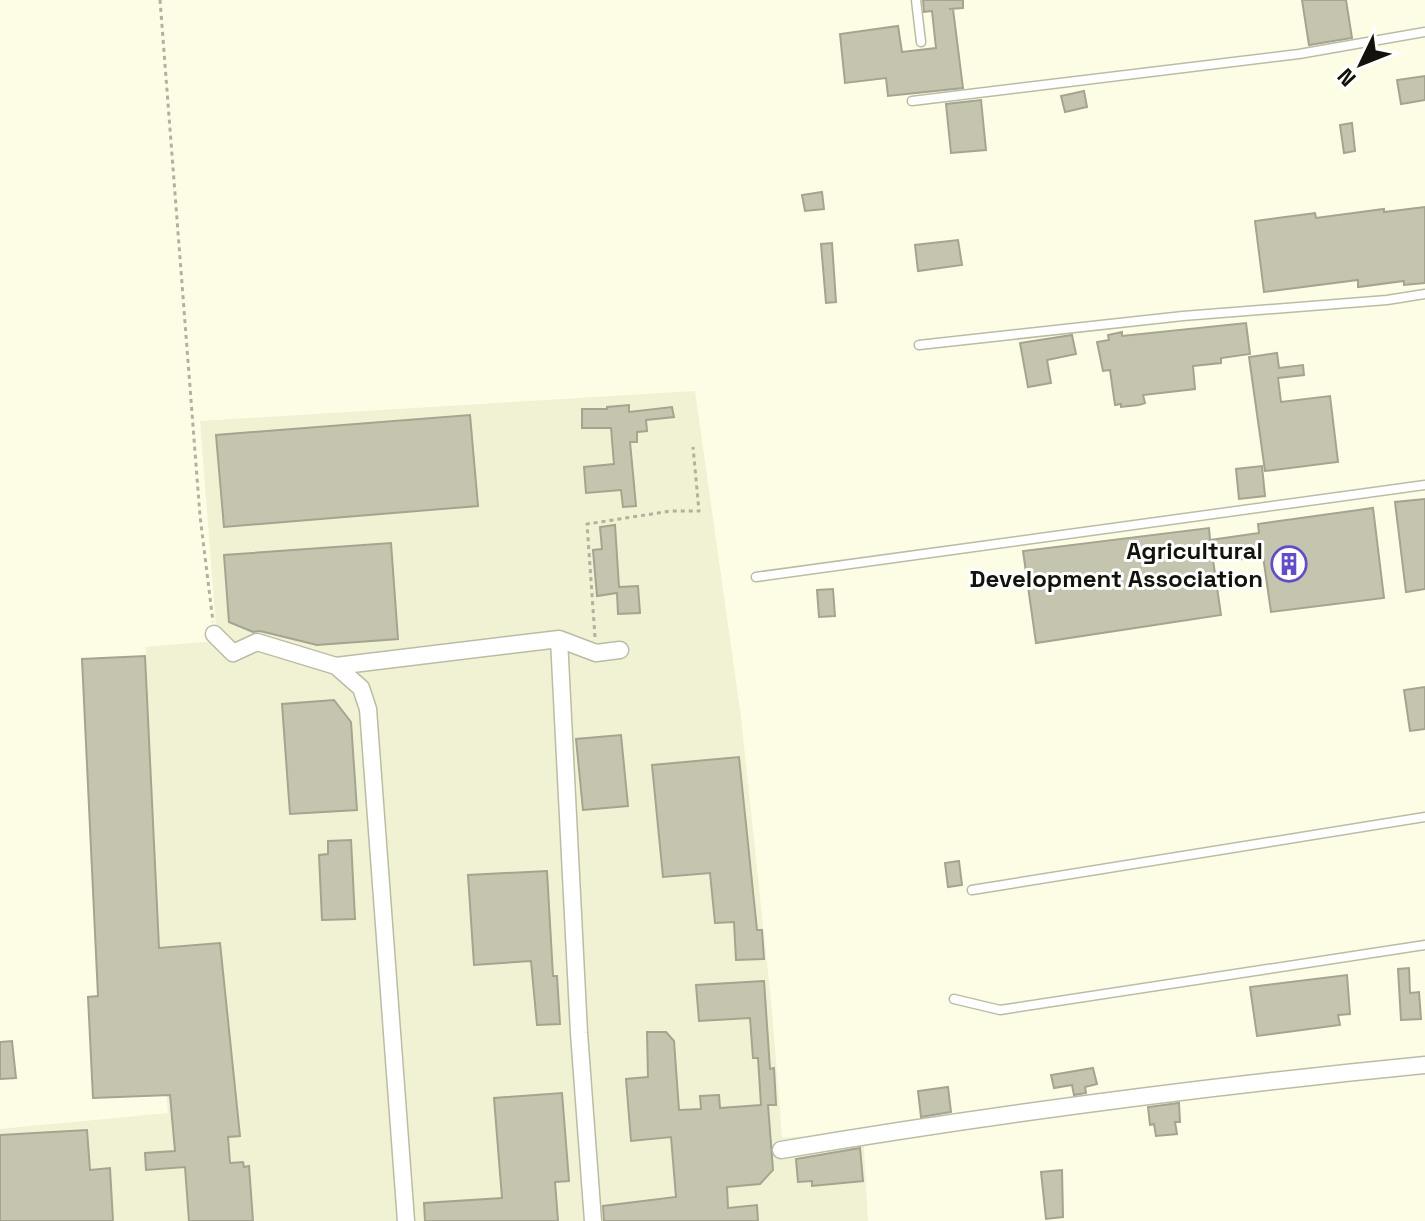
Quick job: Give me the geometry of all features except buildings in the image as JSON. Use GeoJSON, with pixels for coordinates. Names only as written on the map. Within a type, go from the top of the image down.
{"type":"FeatureCollection","features":[{"type":"Feature","properties":{"kind":"street"},"geometry":{"type":"LineString","coordinates":[[214,634],[233,653],[257,642],[336,666],[559,639],[596,653],[620,650]]}},
{"type":"Feature","properties":{"kind":"street"},"geometry":{"type":"LineString","coordinates":[[559,639],[579,1033],[593,1221]]}},
{"type":"Feature","properties":{"kind":"street"},"geometry":{"type":"LineString","coordinates":[[336,666],[361,688],[368,709],[406,1221]]}},
{"type":"Feature","properties":{"kind":"street"},"geometry":{"type":"LineString","coordinates":[[781,1150],[956,1121],[1232,1084],[1425,1065]]}},
{"type":"Feature","properties":{"kind":"lane"},"geometry":{"type":"LineString","coordinates":[[916,0],[921,42]]}},
{"type":"Feature","properties":{"kind":"lane"},"geometry":{"type":"LineString","coordinates":[[912,101],[1299,54],[1425,32]]}},
{"type":"Feature","properties":{"kind":"lane"},"geometry":{"type":"LineString","coordinates":[[919,345],[1425,294]]}},
{"type":"Feature","properties":{"kind":"lane"},"geometry":{"type":"LineString","coordinates":[[756,577],[1425,485]]}},
{"type":"Feature","properties":{"kind":"lane"},"geometry":{"type":"LineString","coordinates":[[972,890],[1425,817]]}},
{"type":"Feature","properties":{"kind":"lane"},"geometry":{"type":"LineString","coordinates":[[954,999],[1000,1010],[1425,945]]}},
{"type":"Feature","properties":{"kind":"path"},"geometry":{"type":"LineString","coordinates":[[160,0],[200,516],[214,634]]}},
{"type":"Feature","properties":{"kind":"path"},"geometry":{"type":"LineString","coordinates":[[596,653],[587,524],[671,511],[699,511],[693,447]]}},
{"type":"Feature","properties":{"kind":"shaded area"},"geometry":{"type":"Polygon","coordinates":[[[695,391],[741,717],[782,1138],[863,1131],[868,1221],[0,1221],[0,1129],[168,1113],[154,948],[146,647],[217,641],[200,421],[695,391]]]}},
{"type":"Feature","properties":{"kind":"place","name":"Agricultural Development Association"},"geometry":{"type":"Point","coordinates":[1289,564]}}]}
